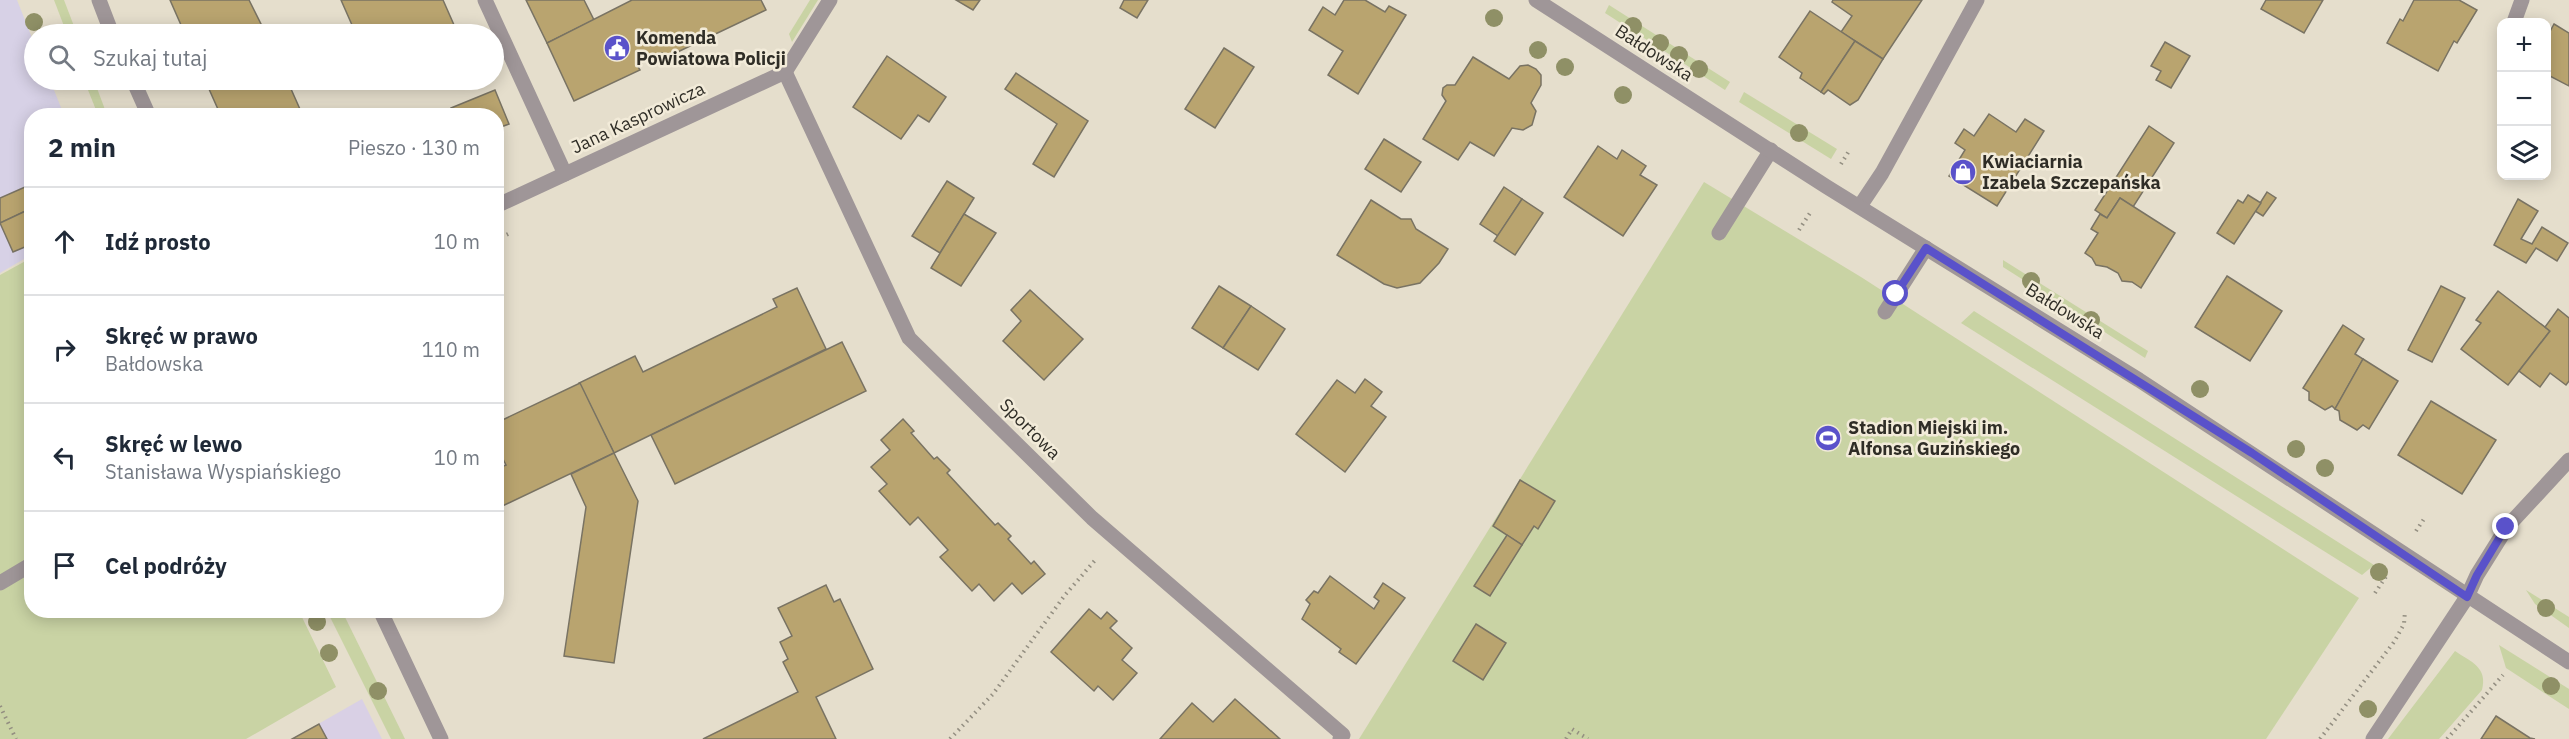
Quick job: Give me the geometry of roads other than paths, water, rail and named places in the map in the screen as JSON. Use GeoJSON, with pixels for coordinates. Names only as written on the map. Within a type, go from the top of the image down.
{"type":"FeatureCollection","features":[{"type":"Feature","properties":{"kind":"street"},"geometry":{"type":"LineString","coordinates":[[99,0],[108,24]]}},
{"type":"Feature","properties":{"kind":"street"},"geometry":{"type":"LineString","coordinates":[[485,0],[496,24]]}},
{"type":"Feature","properties":{"kind":"street"},"geometry":{"type":"LineString","coordinates":[[785,72],[830,0]]}},
{"type":"Feature","properties":{"kind":"street","name":"Bałdowska"},"geometry":{"type":"LineString","coordinates":[[1536,0],[2233,441],[2569,662]]}},
{"type":"Feature","properties":{"kind":"street"},"geometry":{"type":"LineString","coordinates":[[1860,206],[1882,173],[1977,0]]}},
{"type":"Feature","properties":{"kind":"street"},"geometry":{"type":"LineString","coordinates":[[2515,18],[2522,0]]}},
{"type":"Feature","properties":{"kind":"street"},"geometry":{"type":"LineString","coordinates":[[504,41],[565,174]]}},
{"type":"Feature","properties":{"kind":"street","name":"Jana Kasprowicza"},"geometry":{"type":"LineString","coordinates":[[504,202],[785,72]]}},
{"type":"Feature","properties":{"kind":"street","name":"Sportowa"},"geometry":{"type":"LineString","coordinates":[[785,72],[909,338],[1115,538],[1343,735],[1341,739]]}},
{"type":"Feature","properties":{"kind":"street"},"geometry":{"type":"LineString","coordinates":[[138,90],[146,108]]}},
{"type":"Feature","properties":{"kind":"street"},"geometry":{"type":"LineString","coordinates":[[1719,232],[1771,150]]}},
{"type":"Feature","properties":{"kind":"street"},"geometry":{"type":"LineString","coordinates":[[1885,312],[1926,248]]}},
{"type":"Feature","properties":{"kind":"street"},"geometry":{"type":"LineString","coordinates":[[2373,739],[2467,597],[2477,575],[2506,527],[2569,460]]}},
{"type":"Feature","properties":{"kind":"street"},"geometry":{"type":"LineString","coordinates":[[0,583],[24,569]]}},
{"type":"Feature","properties":{"kind":"street"},"geometry":{"type":"LineString","coordinates":[[384,618],[441,739]]}},
{"type":"Feature","properties":{"kind":"place","name":"Komenda Powiatowa Policji"},"geometry":{"type":"Point","coordinates":[617,48]}},
{"type":"Feature","properties":{"kind":"place","name":"Kwiaciarnia Izabela Szczepańska"},"geometry":{"type":"Point","coordinates":[1963,172]}},
{"type":"Feature","properties":{"kind":"place","name":"Stadion Miejski im. Alfonsa Guzińskiego"},"geometry":{"type":"Point","coordinates":[1828,438]}}]}
